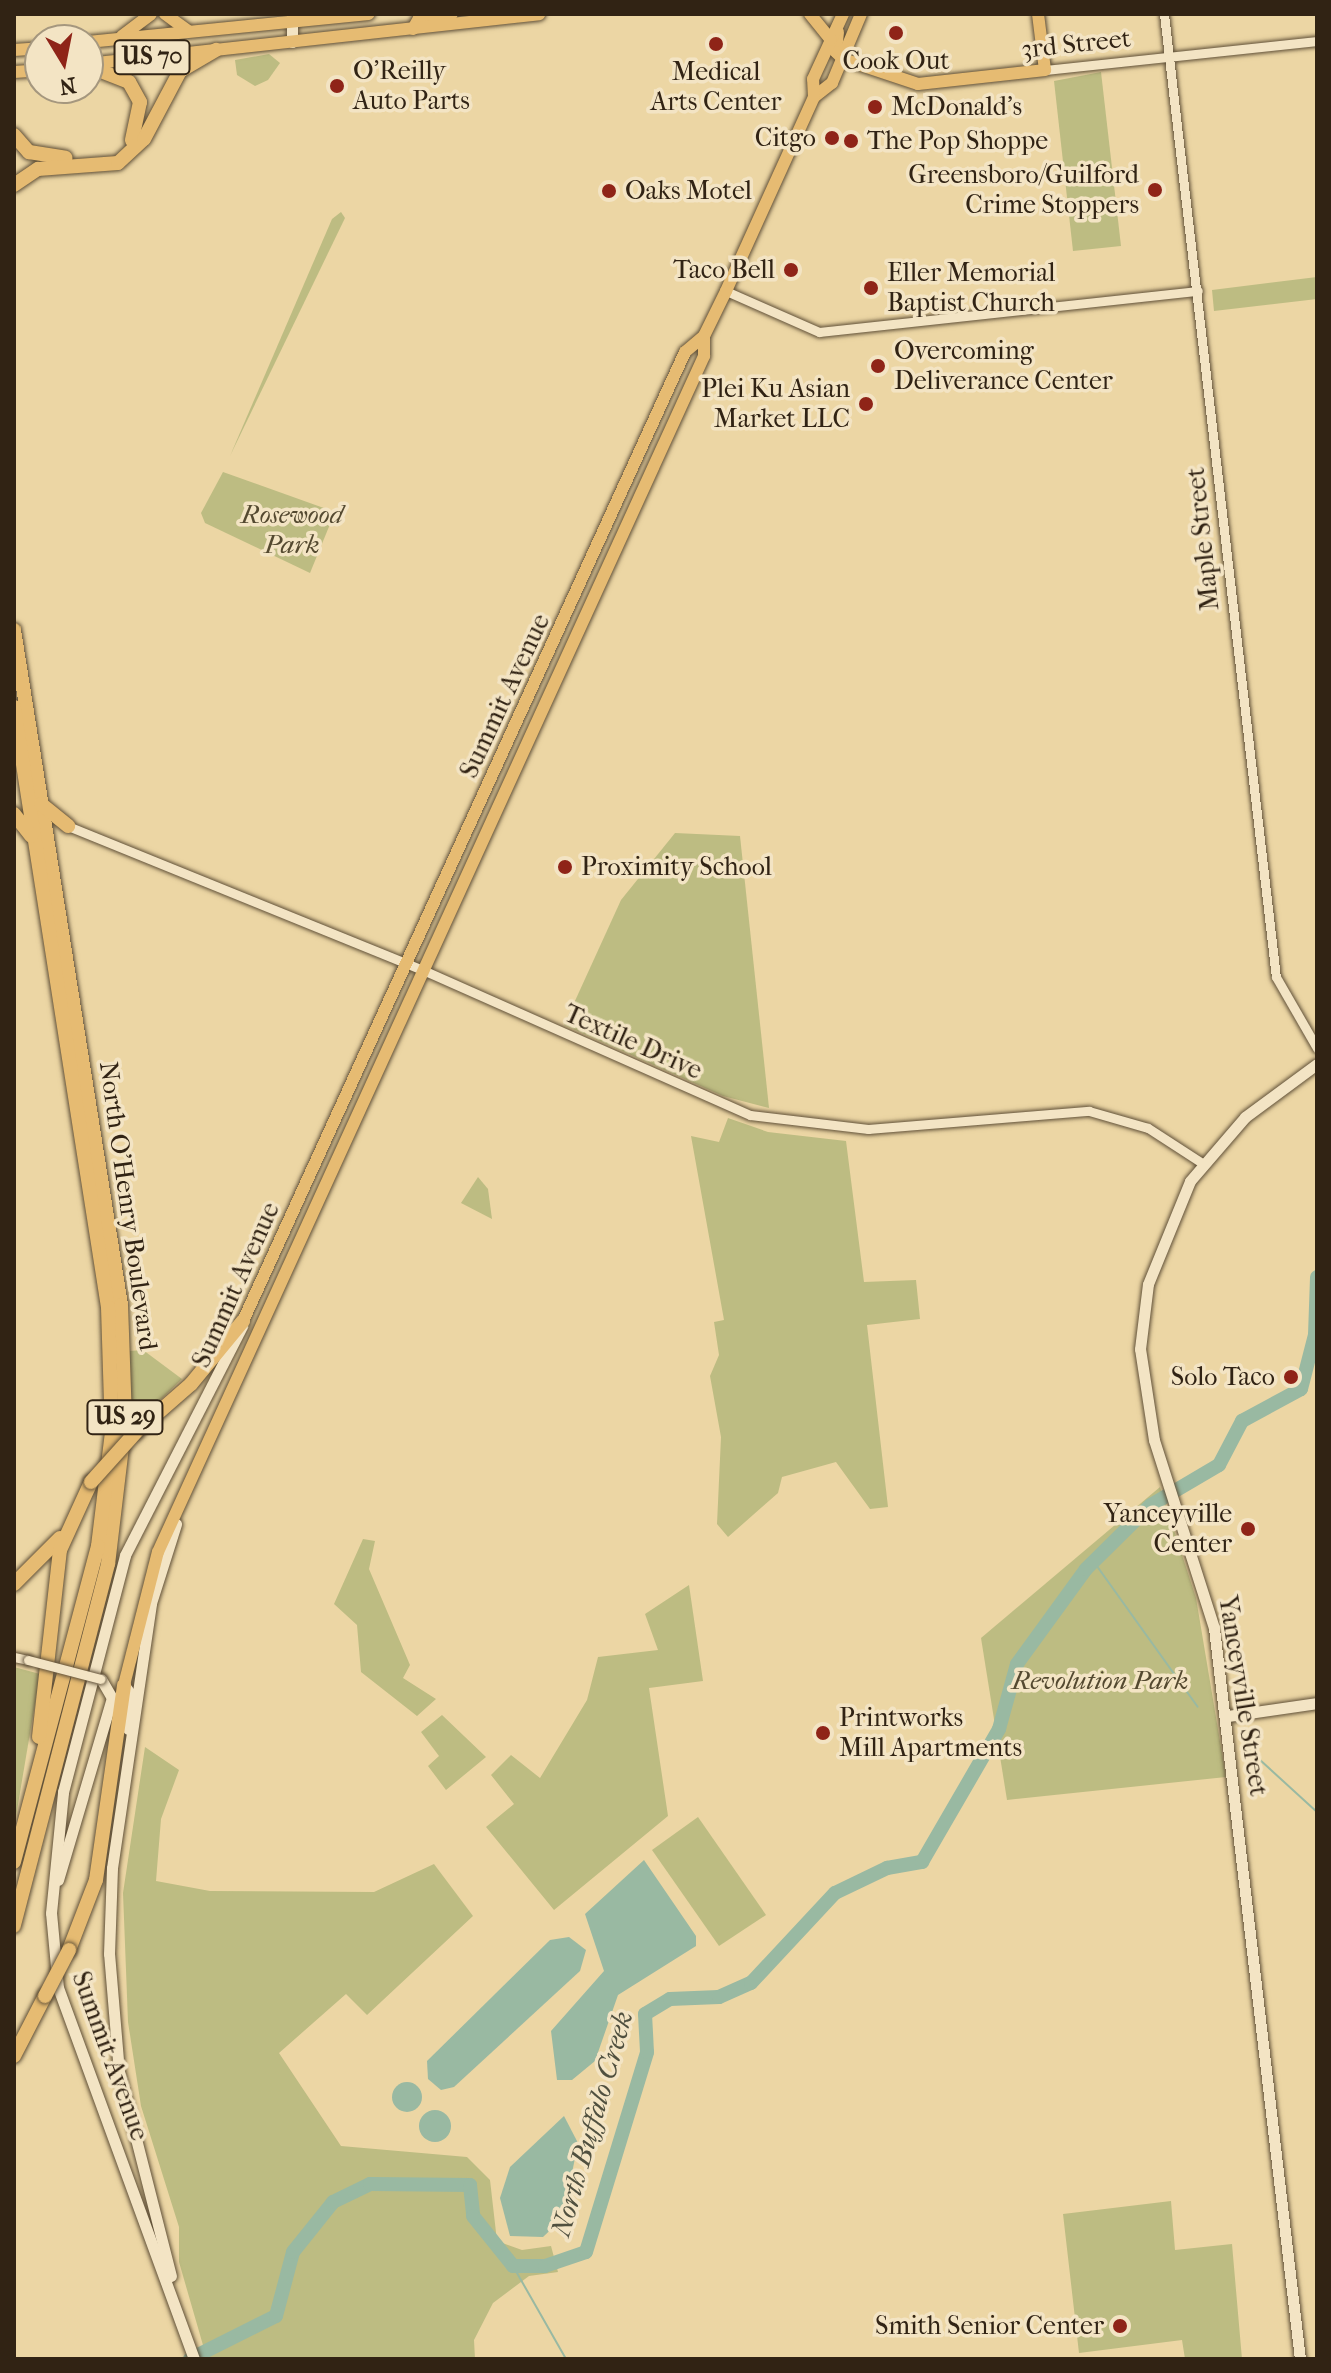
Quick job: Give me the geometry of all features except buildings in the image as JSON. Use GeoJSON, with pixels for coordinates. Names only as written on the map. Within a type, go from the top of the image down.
{"type":"FeatureCollection","features":[{"type":"Feature","properties":{"kind":"highway"},"geometry":{"type":"LineString","coordinates":[[14,185],[47,167],[118,163],[144,139],[180,71],[216,50]]}},
{"type":"Feature","properties":{"kind":"highway"},"geometry":{"type":"LineString","coordinates":[[14,135],[45,157],[123,152],[141,123],[140,102],[129,82],[104,72]]}},
{"type":"Feature","properties":{"kind":"highway","name":"North O'Henry Boulevard"},"geometry":{"type":"LineString","coordinates":[[14,630],[121,1305],[125,1422],[108,1564],[14,1926]]}},
{"type":"Feature","properties":{"kind":"highway","name":"North O'Henry Boulevard"},"geometry":{"type":"LineString","coordinates":[[14,707],[108,1307],[112,1432],[98,1546],[14,1862]]}},
{"type":"Feature","properties":{"kind":"highway"},"geometry":{"type":"LineString","coordinates":[[14,742],[22,759]]}},
{"type":"Feature","properties":{"kind":"highway"},"geometry":{"type":"LineString","coordinates":[[14,807],[25,785]]}},
{"type":"Feature","properties":{"kind":"highway"},"geometry":{"type":"LineString","coordinates":[[39,801],[68,826],[51,837],[47,852]]}},
{"type":"Feature","properties":{"kind":"highway"},"geometry":{"type":"LineString","coordinates":[[14,814],[33,839]]}},
{"type":"Feature","properties":{"kind":"highway"},"geometry":{"type":"LineString","coordinates":[[34,1785],[54,1580],[70,1524],[91,1482],[136,1432],[191,1384],[243,1321]]}},
{"type":"Feature","properties":{"kind":"highway"},"geometry":{"type":"LineString","coordinates":[[14,1584],[70,1524]]}},
{"type":"Feature","properties":{"kind":"highway"},"geometry":{"type":"LineString","coordinates":[[14,2056],[69,1950],[96,1880],[124,1685]]}},
{"type":"Feature","properties":{"kind":"main road"},"geometry":{"type":"LineString","coordinates":[[116,39],[151,14]]}},
{"type":"Feature","properties":{"kind":"main road"},"geometry":{"type":"LineString","coordinates":[[165,14],[195,32]]}},
{"type":"Feature","properties":{"kind":"main road","name":"US 70"},"geometry":{"type":"LineString","coordinates":[[104,40],[195,32],[292,18],[369,14]]}},
{"type":"Feature","properties":{"kind":"main road"},"geometry":{"type":"LineString","coordinates":[[413,29],[419,18],[452,14]]}},
{"type":"Feature","properties":{"kind":"main road","name":"US 70"},"geometry":{"type":"LineString","coordinates":[[104,63],[539,14]]}},
{"type":"Feature","properties":{"kind":"main road"},"geometry":{"type":"LineString","coordinates":[[810,14],[831,40]]}},
{"type":"Feature","properties":{"kind":"main road","name":"Summit Avenue"},"geometry":{"type":"LineString","coordinates":[[814,97],[832,83],[861,14]]}},
{"type":"Feature","properties":{"kind":"main road"},"geometry":{"type":"LineString","coordinates":[[1038,14],[1045,70]]}},
{"type":"Feature","properties":{"kind":"main road"},"geometry":{"type":"LineString","coordinates":[[842,16],[836,52],[843,59]]}},
{"type":"Feature","properties":{"kind":"main road","name":"Summit Avenue"},"geometry":{"type":"LineString","coordinates":[[194,2359],[173,2293],[58,1988],[51,1913],[63,1792],[125,1555],[243,1321],[685,352],[704,336],[726,291],[814,97],[813,79],[842,16]]}},
{"type":"Feature","properties":{"kind":"main road"},"geometry":{"type":"LineString","coordinates":[[292,18],[292,42]]}},
{"type":"Feature","properties":{"kind":"main road","name":"3rd Street"},"geometry":{"type":"LineString","coordinates":[[843,59],[918,84],[1045,70]]}},
{"type":"Feature","properties":{"kind":"main road","name":"Summit Avenue"},"geometry":{"type":"LineString","coordinates":[[124,1685],[148,1579],[704,356],[704,336]]}},
{"type":"Feature","properties":{"kind":"main road","name":"Yanceyville Street"},"geometry":{"type":"LineString","coordinates":[[1300,2359],[1228,1716],[1210,1609],[1164,1471],[1143,1389],[1143,1308],[1162,1240],[1202,1163],[1245,1117],[1317,1064]]}},
{"type":"Feature","properties":{"kind":"main road"},"geometry":{"type":"LineString","coordinates":[[251,1303],[269,1312]]}},
{"type":"Feature","properties":{"kind":"main road","name":"Summit Avenue"},"geometry":{"type":"LineString","coordinates":[[173,2293],[112,2014],[112,1868],[151,1603],[185,1499]]}},
{"type":"Feature","properties":{"kind":"main road"},"geometry":{"type":"LineString","coordinates":[[51,1913],[112,1698],[101,1679]]}},
{"type":"Feature","properties":{"kind":"main road"},"geometry":{"type":"LineString","coordinates":[[124,1685],[132,1696],[125,1793]]}},
{"type":"Feature","properties":{"kind":"main road"},"geometry":{"type":"LineString","coordinates":[[1228,1716],[1317,1703]]}},
{"type":"Feature","properties":{"kind":"street","name":"Maple Street"},"geometry":{"type":"LineString","coordinates":[[1164,14],[1276,977],[1317,1048]]}},
{"type":"Feature","properties":{"kind":"street","name":"3rd Street"},"geometry":{"type":"LineString","coordinates":[[1045,70],[1317,41]]}},
{"type":"Feature","properties":{"kind":"street"},"geometry":{"type":"LineString","coordinates":[[726,291],[819,332],[1198,291]]}},
{"type":"Feature","properties":{"kind":"street","name":"Textile Drive"},"geometry":{"type":"LineString","coordinates":[[68,826],[425,971],[750,1115],[868,1129],[1089,1111],[1148,1128],[1202,1163]]}},
{"type":"Feature","properties":{"kind":"street"},"geometry":{"type":"LineString","coordinates":[[14,1657],[124,1685]]}},
{"type":"Feature","properties":{"kind":"green space"},"geometry":{"type":"Polygon","coordinates":[[[269,54],[280,63],[268,80],[255,86],[237,75],[235,60],[269,54]]]}},
{"type":"Feature","properties":{"kind":"green space"},"geometry":{"type":"Polygon","coordinates":[[[1101,72],[1121,246],[1073,251],[1054,81],[1101,72]]]}},
{"type":"Feature","properties":{"kind":"green space"},"geometry":{"type":"Polygon","coordinates":[[[341,212],[345,218],[230,456],[332,219],[341,212]]]}},
{"type":"Feature","properties":{"kind":"green space"},"geometry":{"type":"Polygon","coordinates":[[[1317,277],[1317,299],[1214,311],[1212,290],[1317,277]]]}},
{"type":"Feature","properties":{"kind":"green space","name":"Rosewood Park"},"geometry":{"type":"Polygon","coordinates":[[[223,472],[335,512],[310,573],[205,523],[201,513],[223,472]]]}},
{"type":"Feature","properties":{"kind":"green space"},"geometry":{"type":"Polygon","coordinates":[[[675,833],[740,836],[769,1108],[723,1096],[564,1025],[621,900],[675,833]]]}},
{"type":"Feature","properties":{"kind":"green space"},"geometry":{"type":"Polygon","coordinates":[[[728,1118],[768,1132],[846,1141],[864,1282],[916,1280],[920,1319],[867,1325],[888,1507],[870,1509],[836,1462],[782,1477],[778,1493],[728,1537],[717,1524],[721,1437],[710,1376],[719,1355],[714,1322],[724,1320],[691,1136],[719,1142],[728,1118]]]}},
{"type":"Feature","properties":{"kind":"green space"},"geometry":{"type":"Polygon","coordinates":[[[478,1177],[488,1189],[492,1219],[461,1203],[478,1177]]]}},
{"type":"Feature","properties":{"kind":"green space"},"geometry":{"type":"Polygon","coordinates":[[[143,1350],[182,1379],[131,1428],[130,1351],[143,1350]]]}},
{"type":"Feature","properties":{"kind":"green space","name":"Revolution Park"},"geometry":{"type":"Polygon","coordinates":[[[1160,1487],[1196,1598],[1226,1777],[1007,1800],[981,1638],[1160,1487]]]}},
{"type":"Feature","properties":{"kind":"green space"},"geometry":{"type":"Polygon","coordinates":[[[363,1539],[375,1541],[369,1569],[410,1665],[403,1678],[436,1699],[417,1716],[361,1672],[357,1625],[334,1604],[363,1539]]]}},
{"type":"Feature","properties":{"kind":"green space"},"geometry":{"type":"Polygon","coordinates":[[[689,1585],[703,1681],[649,1688],[668,1816],[554,1910],[486,1827],[514,1804],[491,1775],[511,1755],[540,1778],[587,1700],[598,1657],[658,1650],[645,1614],[689,1585]]]}},
{"type":"Feature","properties":{"kind":"green space"},"geometry":{"type":"Polygon","coordinates":[[[14,1667],[40,1674],[14,1828],[14,1667]]]}},
{"type":"Feature","properties":{"kind":"green space"},"geometry":{"type":"Polygon","coordinates":[[[442,1715],[486,1757],[446,1790],[428,1766],[439,1756],[421,1732],[442,1715]]]}},
{"type":"Feature","properties":{"kind":"green space"},"geometry":{"type":"Polygon","coordinates":[[[145,1747],[179,1770],[161,1819],[156,1881],[210,1891],[374,1892],[434,1864],[473,1916],[367,2015],[346,1994],[279,2053],[341,2146],[467,2157],[490,2180],[497,2241],[522,2250],[551,2246],[558,2272],[529,2276],[493,2303],[474,2340],[475,2359],[207,2359],[179,2262],[179,2227],[141,2106],[128,2022],[123,1893],[145,1747]]]}},
{"type":"Feature","properties":{"kind":"green space"},"geometry":{"type":"Polygon","coordinates":[[[698,1817],[766,1915],[719,1946],[652,1850],[698,1817]]]}},
{"type":"Feature","properties":{"kind":"green space"},"geometry":{"type":"Polygon","coordinates":[[[1171,2201],[1175,2250],[1232,2244],[1242,2359],[1185,2359],[1182,2340],[1079,2353],[1063,2214],[1171,2201]]]}},
{"type":"Feature","properties":{"kind":"shaded area"},"geometry":{"type":"Polygon","coordinates":[[[644,1860],[696,1936],[696,1946],[618,1995],[595,2061],[572,2080],[557,2080],[551,2031],[604,1971],[585,1914],[644,1860]]]}},
{"type":"Feature","properties":{"kind":"shaded area"},"geometry":{"type":"Polygon","coordinates":[[[569,1937],[586,1950],[580,1971],[454,2087],[441,2090],[428,2079],[427,2061],[550,1940],[569,1937]]]}},
{"type":"Feature","properties":{"kind":"shaded area"},"geometry":{"type":"Polygon","coordinates":[[[407,2082],[413,2083],[421,2091],[421,2103],[413,2111],[407,2112],[401,2111],[393,2103],[392,2097],[393,2091],[401,2083],[407,2082]]]}},
{"type":"Feature","properties":{"kind":"shaded area"},"geometry":{"type":"Polygon","coordinates":[[[435,2110],[446,2115],[451,2126],[446,2137],[435,2142],[424,2137],[419,2126],[424,2115],[435,2110]]]}},
{"type":"Feature","properties":{"kind":"shaded area"},"geometry":{"type":"Polygon","coordinates":[[[564,2116],[578,2143],[563,2218],[543,2237],[510,2236],[500,2198],[510,2167],[564,2116]]]}},
{"type":"Feature","properties":{"kind":"waterway","name":"North Buffalo Creek"},"geometry":{"type":"LineString","coordinates":[[190,2359],[276,2316],[293,2252],[333,2202],[370,2184],[470,2185],[473,2216],[513,2266],[545,2266],[586,2252],[647,2052],[645,2014],[670,1999],[719,1997],[751,1983],[835,1893],[887,1868],[922,1862],[999,1729],[1017,1664],[1086,1569],[1151,1505],[1219,1465],[1242,1421],[1301,1389],[1315,1335],[1317,1277]]}},
{"type":"Feature","properties":{"kind":"waterway"},"geometry":{"type":"LineString","coordinates":[[1094,1562],[1198,1707]]}},
{"type":"Feature","properties":{"kind":"waterway"},"geometry":{"type":"LineString","coordinates":[[1248,1749],[1317,1812]]}},
{"type":"Feature","properties":{"kind":"waterway"},"geometry":{"type":"LineString","coordinates":[[513,2266],[566,2359]]}},
{"type":"Feature","properties":{"kind":"place","name":"Cook Out"},"geometry":{"type":"Point","coordinates":[896,33]}},
{"type":"Feature","properties":{"kind":"place","name":"Medical Arts Center"},"geometry":{"type":"Point","coordinates":[716,44]}},
{"type":"Feature","properties":{"kind":"place","name":"O'Reilly Auto Parts"},"geometry":{"type":"Point","coordinates":[337,86]}},
{"type":"Feature","properties":{"kind":"place","name":"McDonald's"},"geometry":{"type":"Point","coordinates":[875,107]}},
{"type":"Feature","properties":{"kind":"place","name":"Citgo"},"geometry":{"type":"Point","coordinates":[832,138]}},
{"type":"Feature","properties":{"kind":"place","name":"The Pop Shoppe"},"geometry":{"type":"Point","coordinates":[851,141]}},
{"type":"Feature","properties":{"kind":"place","name":"Greensboro/Guilford Crime Stoppers"},"geometry":{"type":"Point","coordinates":[1155,190]}},
{"type":"Feature","properties":{"kind":"place","name":"Oaks Motel"},"geometry":{"type":"Point","coordinates":[609,191]}},
{"type":"Feature","properties":{"kind":"place","name":"Taco Bell"},"geometry":{"type":"Point","coordinates":[791,270]}},
{"type":"Feature","properties":{"kind":"place","name":"Eller Memorial Baptist Church"},"geometry":{"type":"Point","coordinates":[871,288]}},
{"type":"Feature","properties":{"kind":"place","name":"Overcoming Deliverance Center"},"geometry":{"type":"Point","coordinates":[878,366]}},
{"type":"Feature","properties":{"kind":"place","name":"Plei Ku Asian Market LLC"},"geometry":{"type":"Point","coordinates":[866,404]}},
{"type":"Feature","properties":{"kind":"place","name":"Proximity School"},"geometry":{"type":"Point","coordinates":[565,867]}},
{"type":"Feature","properties":{"kind":"place","name":"Solo Taco"},"geometry":{"type":"Point","coordinates":[1291,1377]}},
{"type":"Feature","properties":{"kind":"place","name":"Yanceyville Center"},"geometry":{"type":"Point","coordinates":[1248,1529]}},
{"type":"Feature","properties":{"kind":"place","name":"Printworks Mill Apartments"},"geometry":{"type":"Point","coordinates":[823,1733]}},
{"type":"Feature","properties":{"kind":"place","name":"Smith Senior Center"},"geometry":{"type":"Point","coordinates":[1120,2326]}}]}
